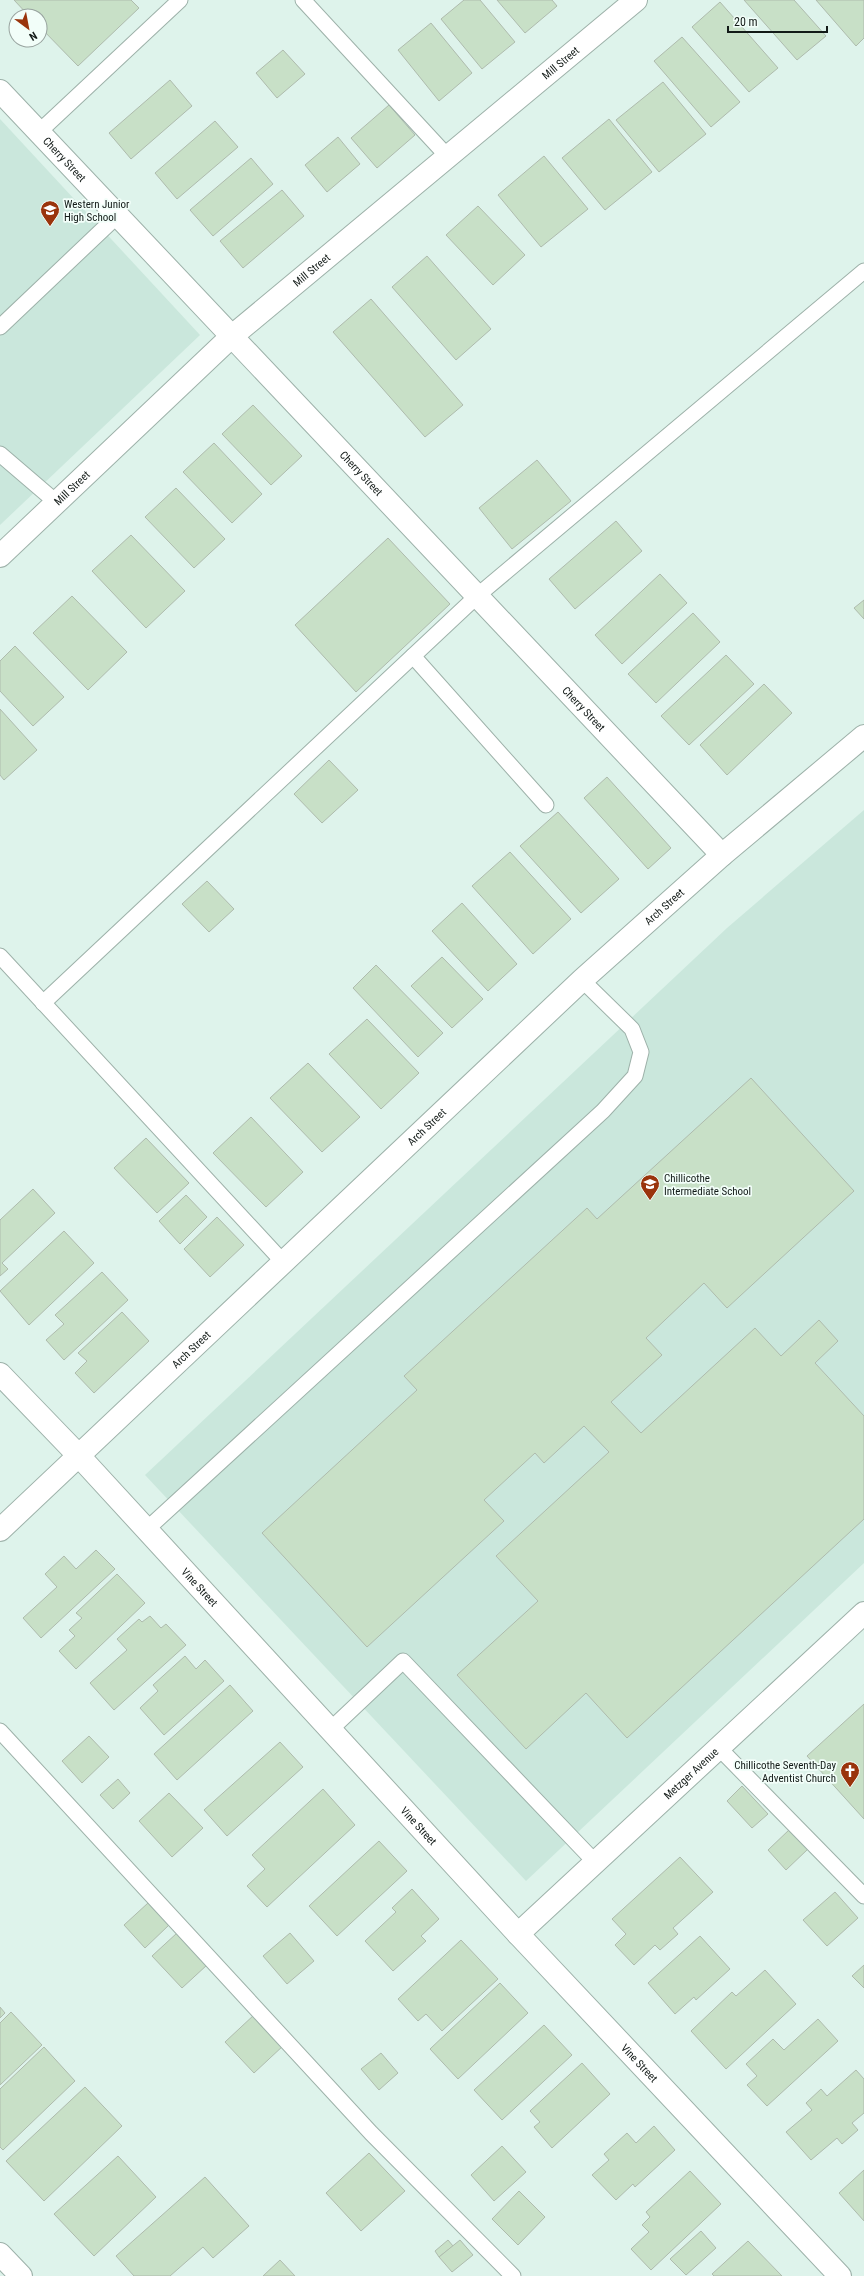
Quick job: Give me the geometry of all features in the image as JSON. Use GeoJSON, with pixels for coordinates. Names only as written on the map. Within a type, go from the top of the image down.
{"type":"FeatureCollection","features":[{"type":"Feature","properties":{"kind":"street","name":"Mill Street"},"geometry":{"type":"LineString","coordinates":[[0,556],[231,337],[636,0]]}},
{"type":"Feature","properties":{"kind":"street","name":"Cherry Street"},"geometry":{"type":"LineString","coordinates":[[0,91],[722,855]]}},
{"type":"Feature","properties":{"kind":"street","name":"Arch Street"},"geometry":{"type":"LineString","coordinates":[[0,1530],[80,1457],[582,980],[722,855],[864,736]]}},
{"type":"Feature","properties":{"kind":"street","name":"Vine Street"},"geometry":{"type":"LineString","coordinates":[[0,1374],[80,1457],[518,1934],[840,2276]]}},
{"type":"Feature","properties":{"kind":"street","name":"Metzger Avenue"},"geometry":{"type":"LineString","coordinates":[[518,1934],[864,1613]]}},
{"type":"Feature","properties":{"kind":"street"},"geometry":{"type":"LineString","coordinates":[[0,2254],[21,2276]]}},
{"type":"Feature","properties":{"kind":"lane"},"geometry":{"type":"LineString","coordinates":[[39,132],[180,0]]}},
{"type":"Feature","properties":{"kind":"lane"},"geometry":{"type":"LineString","coordinates":[[303,0],[448,157]]}},
{"type":"Feature","properties":{"kind":"lane"},"geometry":{"type":"LineString","coordinates":[[0,328],[117,216]]}},
{"type":"Feature","properties":{"kind":"lane"},"geometry":{"type":"LineString","coordinates":[[44,1003],[477,596],[864,271]]}},
{"type":"Feature","properties":{"kind":"lane"},"geometry":{"type":"LineString","coordinates":[[0,454],[56,502]]}},
{"type":"Feature","properties":{"kind":"lane"},"geometry":{"type":"LineString","coordinates":[[413,656],[546,805]]}},
{"type":"Feature","properties":{"kind":"lane"},"geometry":{"type":"LineString","coordinates":[[0,956],[284,1263]]}},
{"type":"Feature","properties":{"kind":"lane"},"geometry":{"type":"LineString","coordinates":[[146,1530],[603,1111],[635,1076],[641,1052],[632,1029],[582,980]]}},
{"type":"Feature","properties":{"kind":"lane"},"geometry":{"type":"LineString","coordinates":[[330,1730],[403,1661],[595,1862]]}},
{"type":"Feature","properties":{"kind":"lane"},"geometry":{"type":"LineString","coordinates":[[0,1731],[371,2133],[513,2276]]}},
{"type":"Feature","properties":{"kind":"lane"},"geometry":{"type":"LineString","coordinates":[[719,1748],[864,1896]]}},
{"type":"Feature","properties":{"kind":"shaded area","name":"Western Junior High School"},"geometry":{"type":"Polygon","coordinates":[[[0,119],[200,335],[0,525],[0,119]]]}},
{"type":"Feature","properties":{"kind":"shaded area","name":"Chillicothe Intermediate School"},"geometry":{"type":"Polygon","coordinates":[[[864,810],[864,1563],[526,1881],[145,1475],[727,928],[864,810]]]}},
{"type":"Feature","properties":{"kind":"building"},"geometry":{"type":"Polygon","coordinates":[[[14,0],[131,0],[139,8],[78,66],[48,35],[48,8],[22,8],[14,0]]]}},
{"type":"Feature","properties":{"kind":"building"},"geometry":{"type":"Polygon","coordinates":[[[464,0],[480,0],[515,42],[482,69],[441,19],[464,0]]]}},
{"type":"Feature","properties":{"kind":"building"},"geometry":{"type":"Polygon","coordinates":[[[497,0],[552,0],[557,6],[525,33],[497,0]]]}},
{"type":"Feature","properties":{"kind":"building"},"geometry":{"type":"Polygon","coordinates":[[[744,0],[794,0],[826,36],[797,60],[744,0]]]}},
{"type":"Feature","properties":{"kind":"building"},"geometry":{"type":"Polygon","coordinates":[[[816,0],[864,0],[864,38],[856,46],[816,0]]]}},
{"type":"Feature","properties":{"kind":"building"},"geometry":{"type":"Polygon","coordinates":[[[720,2],[778,68],[749,92],[692,27],[720,2]]]}},
{"type":"Feature","properties":{"kind":"building"},"geometry":{"type":"Polygon","coordinates":[[[431,23],[472,73],[439,101],[398,50],[431,23]]]}},
{"type":"Feature","properties":{"kind":"building"},"geometry":{"type":"Polygon","coordinates":[[[682,37],[740,102],[711,127],[654,61],[682,37]]]}},
{"type":"Feature","properties":{"kind":"building"},"geometry":{"type":"Polygon","coordinates":[[[283,50],[305,74],[277,98],[256,73],[283,50]]]}},
{"type":"Feature","properties":{"kind":"building"},"geometry":{"type":"Polygon","coordinates":[[[170,80],[192,106],[131,159],[109,133],[170,80]]]}},
{"type":"Feature","properties":{"kind":"building"},"geometry":{"type":"Polygon","coordinates":[[[663,82],[706,134],[659,172],[616,120],[663,82]]]}},
{"type":"Feature","properties":{"kind":"building"},"geometry":{"type":"Polygon","coordinates":[[[389,105],[415,135],[377,168],[351,138],[389,105]]]}},
{"type":"Feature","properties":{"kind":"building"},"geometry":{"type":"Polygon","coordinates":[[[609,119],[652,172],[605,210],[562,158],[609,119]]]}},
{"type":"Feature","properties":{"kind":"building"},"geometry":{"type":"Polygon","coordinates":[[[215,121],[238,147],[177,199],[155,173],[215,121]]]}},
{"type":"Feature","properties":{"kind":"building"},"geometry":{"type":"Polygon","coordinates":[[[338,137],[360,164],[327,192],[305,165],[338,137]]]}},
{"type":"Feature","properties":{"kind":"building"},"geometry":{"type":"Polygon","coordinates":[[[544,156],[588,209],[541,247],[498,195],[544,156]]]}},
{"type":"Feature","properties":{"kind":"building"},"geometry":{"type":"Polygon","coordinates":[[[251,158],[273,184],[213,236],[190,210],[251,158]]]}},
{"type":"Feature","properties":{"kind":"building"},"geometry":{"type":"Polygon","coordinates":[[[282,190],[304,216],[243,268],[220,241],[282,190]]]}},
{"type":"Feature","properties":{"kind":"building"},"geometry":{"type":"Polygon","coordinates":[[[478,206],[525,255],[493,285],[446,235],[478,206]]]}},
{"type":"Feature","properties":{"kind":"building"},"geometry":{"type":"Polygon","coordinates":[[[427,256],[491,329],[456,360],[392,287],[427,256]]]}},
{"type":"Feature","properties":{"kind":"building"},"geometry":{"type":"Polygon","coordinates":[[[371,299],[463,405],[425,437],[333,332],[371,299]]]}},
{"type":"Feature","properties":{"kind":"building"},"geometry":{"type":"Polygon","coordinates":[[[253,405],[302,456],[271,485],[222,434],[253,405]]]}},
{"type":"Feature","properties":{"kind":"building"},"geometry":{"type":"Polygon","coordinates":[[[214,443],[262,494],[232,523],[183,472],[214,443]]]}},
{"type":"Feature","properties":{"kind":"building"},"geometry":{"type":"Polygon","coordinates":[[[537,460],[571,501],[512,549],[479,508],[537,460]]]}},
{"type":"Feature","properties":{"kind":"building"},"geometry":{"type":"Polygon","coordinates":[[[176,488],[225,539],[194,568],[145,517],[176,488]]]}},
{"type":"Feature","properties":{"kind":"building"},"geometry":{"type":"Polygon","coordinates":[[[616,521],[642,551],[575,609],[549,579],[616,521]]]}},
{"type":"Feature","properties":{"kind":"building"},"geometry":{"type":"Polygon","coordinates":[[[131,535],[185,591],[146,628],[92,571],[131,535]]]}},
{"type":"Feature","properties":{"kind":"building"},"geometry":{"type":"Polygon","coordinates":[[[388,538],[450,604],[356,692],[295,625],[388,538]]]}},
{"type":"Feature","properties":{"kind":"building"},"geometry":{"type":"Polygon","coordinates":[[[660,574],[687,603],[622,664],[595,635],[660,574]]]}},
{"type":"Feature","properties":{"kind":"building"},"geometry":{"type":"Polygon","coordinates":[[[72,596],[127,652],[88,690],[33,633],[72,596]]]}},
{"type":"Feature","properties":{"kind":"building"},"geometry":{"type":"Polygon","coordinates":[[[864,600],[864,619],[854,608],[864,600]]]}},
{"type":"Feature","properties":{"kind":"building"},"geometry":{"type":"Polygon","coordinates":[[[693,613],[720,642],[656,703],[628,674],[693,613]]]}},
{"type":"Feature","properties":{"kind":"building"},"geometry":{"type":"Polygon","coordinates":[[[15,646],[64,697],[33,726],[0,691],[0,661],[15,646]]]}},
{"type":"Feature","properties":{"kind":"building"},"geometry":{"type":"Polygon","coordinates":[[[726,655],[754,684],[689,745],[661,716],[726,655]]]}},
{"type":"Feature","properties":{"kind":"building"},"geometry":{"type":"Polygon","coordinates":[[[764,684],[792,713],[727,775],[700,745],[764,684]]]}},
{"type":"Feature","properties":{"kind":"building"},"geometry":{"type":"Polygon","coordinates":[[[0,709],[37,750],[4,780],[0,775],[0,709]]]}},
{"type":"Feature","properties":{"kind":"building"},"geometry":{"type":"Polygon","coordinates":[[[329,760],[358,790],[322,823],[294,794],[329,760]]]}},
{"type":"Feature","properties":{"kind":"building"},"geometry":{"type":"Polygon","coordinates":[[[607,777],[671,848],[648,869],[584,798],[607,777]]]}},
{"type":"Feature","properties":{"kind":"building"},"geometry":{"type":"Polygon","coordinates":[[[558,812],[619,879],[581,913],[520,846],[558,812]]]}},
{"type":"Feature","properties":{"kind":"building"},"geometry":{"type":"Polygon","coordinates":[[[510,852],[571,919],[533,954],[472,886],[510,852]]]}},
{"type":"Feature","properties":{"kind":"building"},"geometry":{"type":"Polygon","coordinates":[[[207,881],[234,909],[209,932],[182,904],[207,881]]]}},
{"type":"Feature","properties":{"kind":"building"},"geometry":{"type":"Polygon","coordinates":[[[462,903],[517,964],[488,991],[432,931],[462,903]]]}},
{"type":"Feature","properties":{"kind":"building"},"geometry":{"type":"Polygon","coordinates":[[[442,957],[483,999],[452,1028],[411,986],[442,957]]]}},
{"type":"Feature","properties":{"kind":"building"},"geometry":{"type":"Polygon","coordinates":[[[376,965],[443,1033],[418,1057],[353,988],[376,965]]]}},
{"type":"Feature","properties":{"kind":"building"},"geometry":{"type":"Polygon","coordinates":[[[367,1019],[419,1073],[381,1109],[329,1054],[367,1019]]]}},
{"type":"Feature","properties":{"kind":"building"},"geometry":{"type":"Polygon","coordinates":[[[308,1063],[360,1117],[322,1152],[270,1098],[308,1063]]]}},
{"type":"Feature","properties":{"kind":"building"},"geometry":{"type":"Polygon","coordinates":[[[751,1078],[854,1191],[727,1308],[704,1283],[646,1338],[662,1355],[611,1402],[641,1433],[755,1328],[781,1356],[819,1320],[838,1341],[815,1363],[864,1416],[864,1519],[627,1738],[586,1693],[526,1749],[457,1675],[538,1601],[496,1556],[609,1452],[584,1426],[544,1463],[535,1453],[484,1500],[504,1521],[367,1647],[262,1533],[417,1390],[404,1376],[587,1208],[597,1219],[751,1078]]]}},
{"type":"Feature","properties":{"kind":"building"},"geometry":{"type":"Polygon","coordinates":[[[251,1117],[303,1172],[266,1207],[213,1153],[251,1117]]]}},
{"type":"Feature","properties":{"kind":"building"},"geometry":{"type":"Polygon","coordinates":[[[146,1138],[189,1183],[157,1213],[114,1168],[146,1138]]]}},
{"type":"Feature","properties":{"kind":"building"},"geometry":{"type":"Polygon","coordinates":[[[33,1189],[55,1213],[2,1263],[8,1269],[0,1276],[0,1220],[33,1189]]]}},
{"type":"Feature","properties":{"kind":"building"},"geometry":{"type":"Polygon","coordinates":[[[186,1195],[207,1217],[180,1244],[159,1221],[186,1195]]]}},
{"type":"Feature","properties":{"kind":"building"},"geometry":{"type":"Polygon","coordinates":[[[217,1217],[244,1245],[210,1277],[184,1249],[217,1217]]]}},
{"type":"Feature","properties":{"kind":"building"},"geometry":{"type":"Polygon","coordinates":[[[64,1231],[94,1263],[29,1325],[0,1291],[64,1231]]]}},
{"type":"Feature","properties":{"kind":"building"},"geometry":{"type":"Polygon","coordinates":[[[102,1272],[128,1300],[64,1360],[46,1340],[64,1324],[55,1315],[102,1272]]]}},
{"type":"Feature","properties":{"kind":"building"},"geometry":{"type":"Polygon","coordinates":[[[122,1312],[149,1341],[94,1393],[75,1373],[87,1361],[78,1353],[122,1312]]]}},
{"type":"Feature","properties":{"kind":"building"},"geometry":{"type":"Polygon","coordinates":[[[96,1550],[115,1569],[41,1638],[23,1618],[57,1587],[45,1574],[64,1556],[76,1569],[96,1550]]]}},
{"type":"Feature","properties":{"kind":"building"},"geometry":{"type":"Polygon","coordinates":[[[117,1574],[145,1603],[76,1669],[59,1651],[75,1636],[69,1630],[82,1618],[76,1613],[117,1574]]]}},
{"type":"Feature","properties":{"kind":"building"},"geometry":{"type":"Polygon","coordinates":[[[150,1616],[161,1628],[166,1624],[186,1645],[114,1710],[90,1683],[127,1650],[117,1639],[139,1619],[142,1622],[150,1616]]]}},
{"type":"Feature","properties":{"kind":"building"},"geometry":{"type":"Polygon","coordinates":[[[185,1656],[196,1669],[205,1660],[224,1681],[164,1735],[140,1708],[158,1691],[153,1685],[185,1656]]]}},
{"type":"Feature","properties":{"kind":"building"},"geometry":{"type":"Polygon","coordinates":[[[230,1685],[253,1711],[177,1780],[154,1754],[230,1685]]]}},
{"type":"Feature","properties":{"kind":"building","name":"Chillicothe Seventh-Day Adventist Church"},"geometry":{"type":"Polygon","coordinates":[[[864,1704],[864,1819],[807,1756],[864,1704]]]}},
{"type":"Feature","properties":{"kind":"building"},"geometry":{"type":"Polygon","coordinates":[[[89,1736],[109,1757],[82,1783],[62,1761],[89,1736]]]}},
{"type":"Feature","properties":{"kind":"building"},"geometry":{"type":"Polygon","coordinates":[[[280,1742],[303,1767],[227,1836],[204,1810],[280,1742]]]}},
{"type":"Feature","properties":{"kind":"building"},"geometry":{"type":"Polygon","coordinates":[[[118,1779],[130,1793],[113,1809],[100,1795],[118,1779]]]}},
{"type":"Feature","properties":{"kind":"building"},"geometry":{"type":"Polygon","coordinates":[[[742,1786],[768,1814],[752,1828],[727,1801],[742,1786]]]}},
{"type":"Feature","properties":{"kind":"building"},"geometry":{"type":"Polygon","coordinates":[[[323,1789],[355,1825],[267,1907],[247,1886],[265,1869],[252,1855],[323,1789]]]}},
{"type":"Feature","properties":{"kind":"building"},"geometry":{"type":"Polygon","coordinates":[[[169,1793],[203,1828],[172,1857],[139,1821],[169,1793]]]}},
{"type":"Feature","properties":{"kind":"building"},"geometry":{"type":"Polygon","coordinates":[[[790,1829],[808,1849],[786,1870],[768,1850],[790,1829]]]}},
{"type":"Feature","properties":{"kind":"building"},"geometry":{"type":"Polygon","coordinates":[[[379,1841],[407,1871],[337,1936],[309,1906],[379,1841]]]}},
{"type":"Feature","properties":{"kind":"building"},"geometry":{"type":"Polygon","coordinates":[[[680,1857],[713,1892],[673,1928],[678,1934],[660,1950],[655,1945],[634,1965],[615,1945],[626,1934],[612,1919],[680,1857]]]}},
{"type":"Feature","properties":{"kind":"building"},"geometry":{"type":"Polygon","coordinates":[[[412,1889],[439,1919],[421,1936],[426,1941],[393,1971],[365,1941],[396,1912],[392,1908],[412,1889]]]}},
{"type":"Feature","properties":{"kind":"building"},"geometry":{"type":"Polygon","coordinates":[[[835,1892],[858,1918],[827,1946],[803,1920],[835,1892]]]}},
{"type":"Feature","properties":{"kind":"building"},"geometry":{"type":"Polygon","coordinates":[[[148,1903],[169,1925],[145,1948],[124,1925],[148,1903]]]}},
{"type":"Feature","properties":{"kind":"building"},"geometry":{"type":"Polygon","coordinates":[[[177,1933],[207,1965],[182,1988],[152,1956],[177,1933]]]}},
{"type":"Feature","properties":{"kind":"building"},"geometry":{"type":"Polygon","coordinates":[[[290,1933],[314,1961],[287,1984],[263,1956],[290,1933]]]}},
{"type":"Feature","properties":{"kind":"building"},"geometry":{"type":"Polygon","coordinates":[[[700,1936],[730,1969],[696,2000],[694,1997],[675,2014],[648,1983],[700,1936]]]}},
{"type":"Feature","properties":{"kind":"building"},"geometry":{"type":"Polygon","coordinates":[[[461,1940],[498,1979],[442,2031],[426,2014],[418,2021],[398,1999],[461,1940]]]}},
{"type":"Feature","properties":{"kind":"building"},"geometry":{"type":"Polygon","coordinates":[[[864,1965],[864,1988],[852,1976],[864,1965]]]}},
{"type":"Feature","properties":{"kind":"building"},"geometry":{"type":"Polygon","coordinates":[[[765,1970],[796,2004],[726,2069],[691,2031],[732,1992],[736,1996],[765,1970]]]}},
{"type":"Feature","properties":{"kind":"building"},"geometry":{"type":"Polygon","coordinates":[[[500,1983],[528,2013],[458,2079],[430,2049],[500,1983]]]}},
{"type":"Feature","properties":{"kind":"building"},"geometry":{"type":"Polygon","coordinates":[[[0,2007],[5,2013],[0,2018],[0,2007]]]}},
{"type":"Feature","properties":{"kind":"building"},"geometry":{"type":"Polygon","coordinates":[[[11,2012],[42,2045],[0,2085],[0,2023],[11,2012]]]}},
{"type":"Feature","properties":{"kind":"building"},"geometry":{"type":"Polygon","coordinates":[[[255,2014],[284,2045],[254,2073],[225,2042],[255,2014]]]}},
{"type":"Feature","properties":{"kind":"building"},"geometry":{"type":"Polygon","coordinates":[[[818,2019],[838,2041],[767,2106],[747,2085],[757,2076],[746,2064],[773,2039],[784,2050],[818,2019]]]}},
{"type":"Feature","properties":{"kind":"building"},"geometry":{"type":"Polygon","coordinates":[[[544,2025],[572,2055],[502,2120],[474,2090],[544,2025]]]}},
{"type":"Feature","properties":{"kind":"building"},"geometry":{"type":"Polygon","coordinates":[[[44,2047],[75,2081],[3,2150],[0,2147],[0,2089],[44,2047]]]}},
{"type":"Feature","properties":{"kind":"building"},"geometry":{"type":"Polygon","coordinates":[[[381,2053],[398,2073],[379,2090],[361,2069],[381,2053]]]}},
{"type":"Feature","properties":{"kind":"building"},"geometry":{"type":"Polygon","coordinates":[[[582,2063],[610,2094],[552,2148],[534,2127],[540,2122],[530,2111],[582,2063]]]}},
{"type":"Feature","properties":{"kind":"building"},"geometry":{"type":"Polygon","coordinates":[[[856,2070],[864,2079],[864,2113],[852,2123],[858,2130],[842,2144],[837,2138],[811,2160],[786,2132],[812,2110],[806,2103],[821,2089],[827,2096],[856,2070]]]}},
{"type":"Feature","properties":{"kind":"building"},"geometry":{"type":"Polygon","coordinates":[[[85,2087],[122,2126],[44,2201],[6,2161],[85,2087]]]}},
{"type":"Feature","properties":{"kind":"building"},"geometry":{"type":"Polygon","coordinates":[[[654,2126],[675,2150],[635,2187],[633,2184],[616,2200],[592,2175],[609,2160],[604,2154],[627,2133],[636,2143],[654,2126]]]}},
{"type":"Feature","properties":{"kind":"building"},"geometry":{"type":"Polygon","coordinates":[[[502,2146],[526,2172],[494,2201],[471,2175],[502,2146]]]}},
{"type":"Feature","properties":{"kind":"building"},"geometry":{"type":"Polygon","coordinates":[[[369,2153],[405,2191],[361,2231],[326,2193],[369,2153]]]}},
{"type":"Feature","properties":{"kind":"building"},"geometry":{"type":"Polygon","coordinates":[[[118,2156],[156,2197],[94,2256],[54,2214],[118,2156]]]}},
{"type":"Feature","properties":{"kind":"building"},"geometry":{"type":"Polygon","coordinates":[[[864,2170],[864,2221],[839,2193],[864,2170]]]}},
{"type":"Feature","properties":{"kind":"building"},"geometry":{"type":"Polygon","coordinates":[[[690,2171],[721,2204],[651,2270],[631,2249],[649,2232],[642,2225],[650,2217],[646,2212],[690,2171]]]}},
{"type":"Feature","properties":{"kind":"building"},"geometry":{"type":"Polygon","coordinates":[[[205,2177],[249,2226],[213,2258],[203,2247],[170,2276],[134,2276],[116,2256],[205,2177]]]}},
{"type":"Feature","properties":{"kind":"building"},"geometry":{"type":"Polygon","coordinates":[[[519,2191],[545,2217],[518,2245],[492,2219],[519,2191]]]}},
{"type":"Feature","properties":{"kind":"building"},"geometry":{"type":"Polygon","coordinates":[[[701,2231],[716,2248],[686,2275],[670,2259],[701,2231]]]}},
{"type":"Feature","properties":{"kind":"building"},"geometry":{"type":"Polygon","coordinates":[[[448,2240],[453,2246],[439,2257],[435,2251],[448,2240]]]}},
{"type":"Feature","properties":{"kind":"building"},"geometry":{"type":"Polygon","coordinates":[[[460,2240],[473,2255],[452,2272],[439,2257],[460,2240]]]}},
{"type":"Feature","properties":{"kind":"building"},"geometry":{"type":"Polygon","coordinates":[[[748,2241],[782,2276],[714,2276],[712,2274],[748,2241]]]}},
{"type":"Feature","properties":{"kind":"building"},"geometry":{"type":"Polygon","coordinates":[[[280,2260],[295,2276],[263,2276],[280,2260]]]}},
{"type":"Feature","properties":{"kind":"place","name":"Western Junior High School"},"geometry":{"type":"Point","coordinates":[50,227]}},
{"type":"Feature","properties":{"kind":"place","name":"Chillicothe Intermediate School"},"geometry":{"type":"Point","coordinates":[650,1201]}},
{"type":"Feature","properties":{"kind":"place","name":"Chillicothe Seventh-Day Adventist Church"},"geometry":{"type":"Point","coordinates":[850,1788]}}]}
